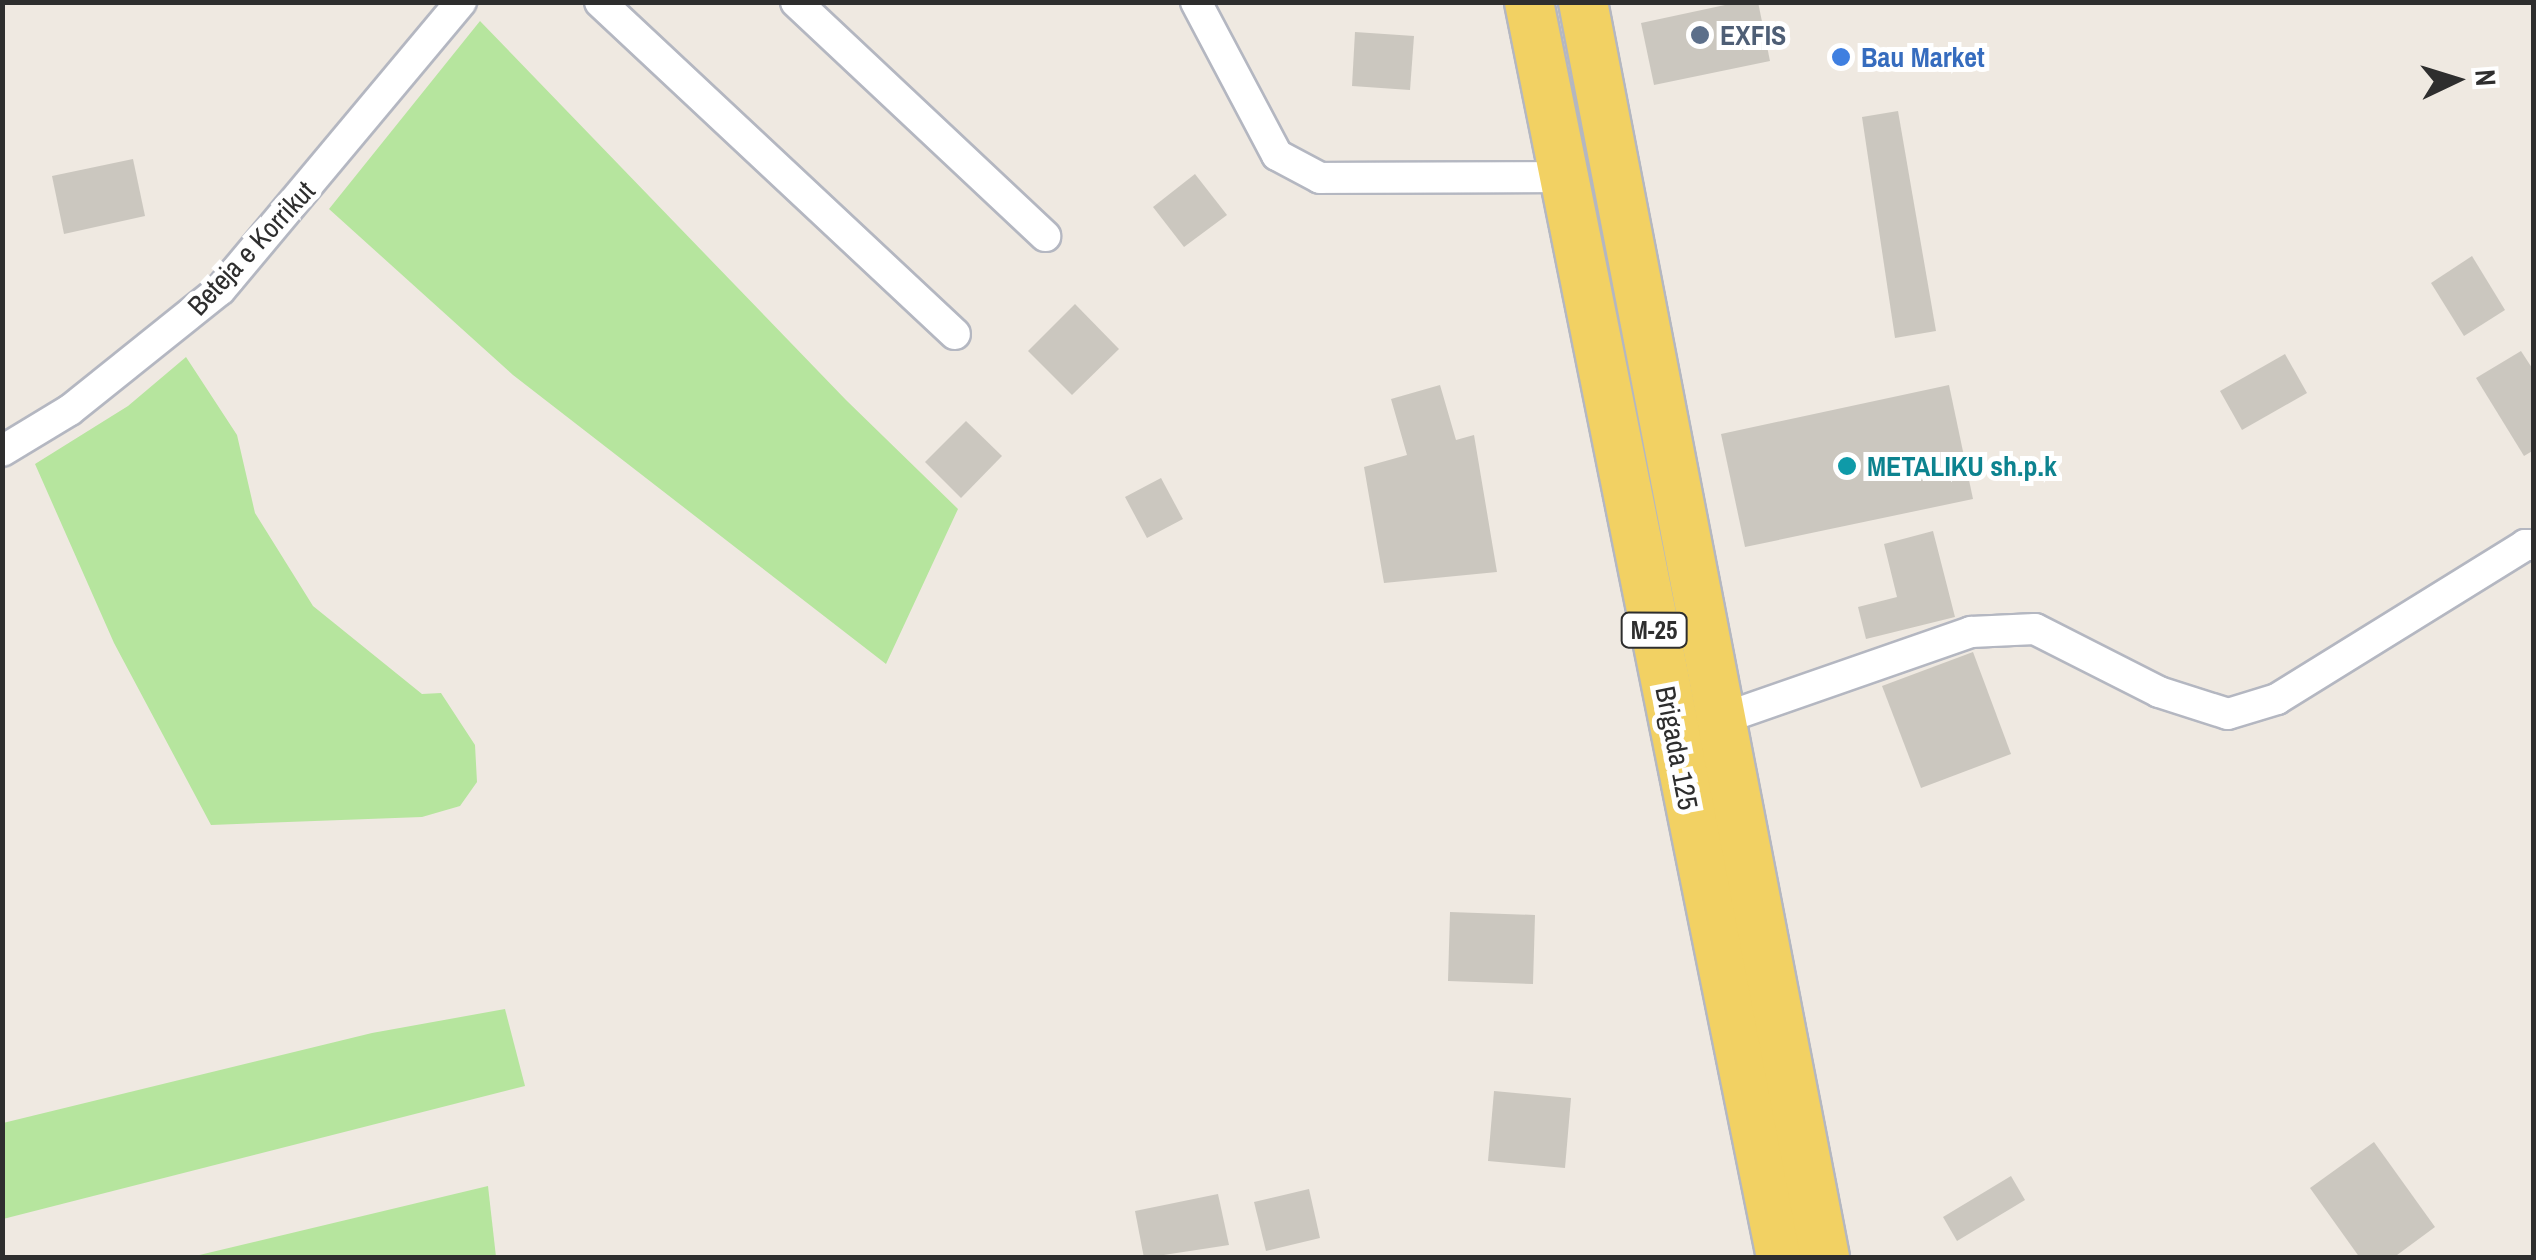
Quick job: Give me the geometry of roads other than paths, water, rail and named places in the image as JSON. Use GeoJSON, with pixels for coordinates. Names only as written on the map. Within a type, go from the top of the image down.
{"type":"FeatureCollection","features":[{"type":"Feature","properties":{"kind":"main road","name":"Brigada 125"},"geometry":{"type":"LineString","coordinates":[[1529,2],[1780,1258]]}},
{"type":"Feature","properties":{"kind":"main road","name":"Brigada 125"},"geometry":{"type":"LineString","coordinates":[[1583,2],[1826,1258]]}},
{"type":"Feature","properties":{"kind":"street","name":"Beteja e Korrikut"},"geometry":{"type":"LineString","coordinates":[[2,451],[70,410],[220,290],[461,2]]}},
{"type":"Feature","properties":{"kind":"street"},"geometry":{"type":"LineString","coordinates":[[600,2],[955,334]]}},
{"type":"Feature","properties":{"kind":"street"},"geometry":{"type":"LineString","coordinates":[[796,2],[1045,236]]}},
{"type":"Feature","properties":{"kind":"street"},"geometry":{"type":"LineString","coordinates":[[1196,2],[1277,155],[1320,178],[1566,177]]}},
{"type":"Feature","properties":{"kind":"street"},"geometry":{"type":"LineString","coordinates":[[1724,718],[1971,632],[2035,628],[2159,692],[2228,714],[2277,699],[2525,545],[2534,544]]}},
{"type":"Feature","properties":{"kind":"place","name":"EXFIS"},"geometry":{"type":"Point","coordinates":[1700,35]}},
{"type":"Feature","properties":{"kind":"place","name":"Bau Market"},"geometry":{"type":"Point","coordinates":[1841,57]}},
{"type":"Feature","properties":{"kind":"place","name":"METALIKU sh.p.k"},"geometry":{"type":"Point","coordinates":[1847,466]}}]}
